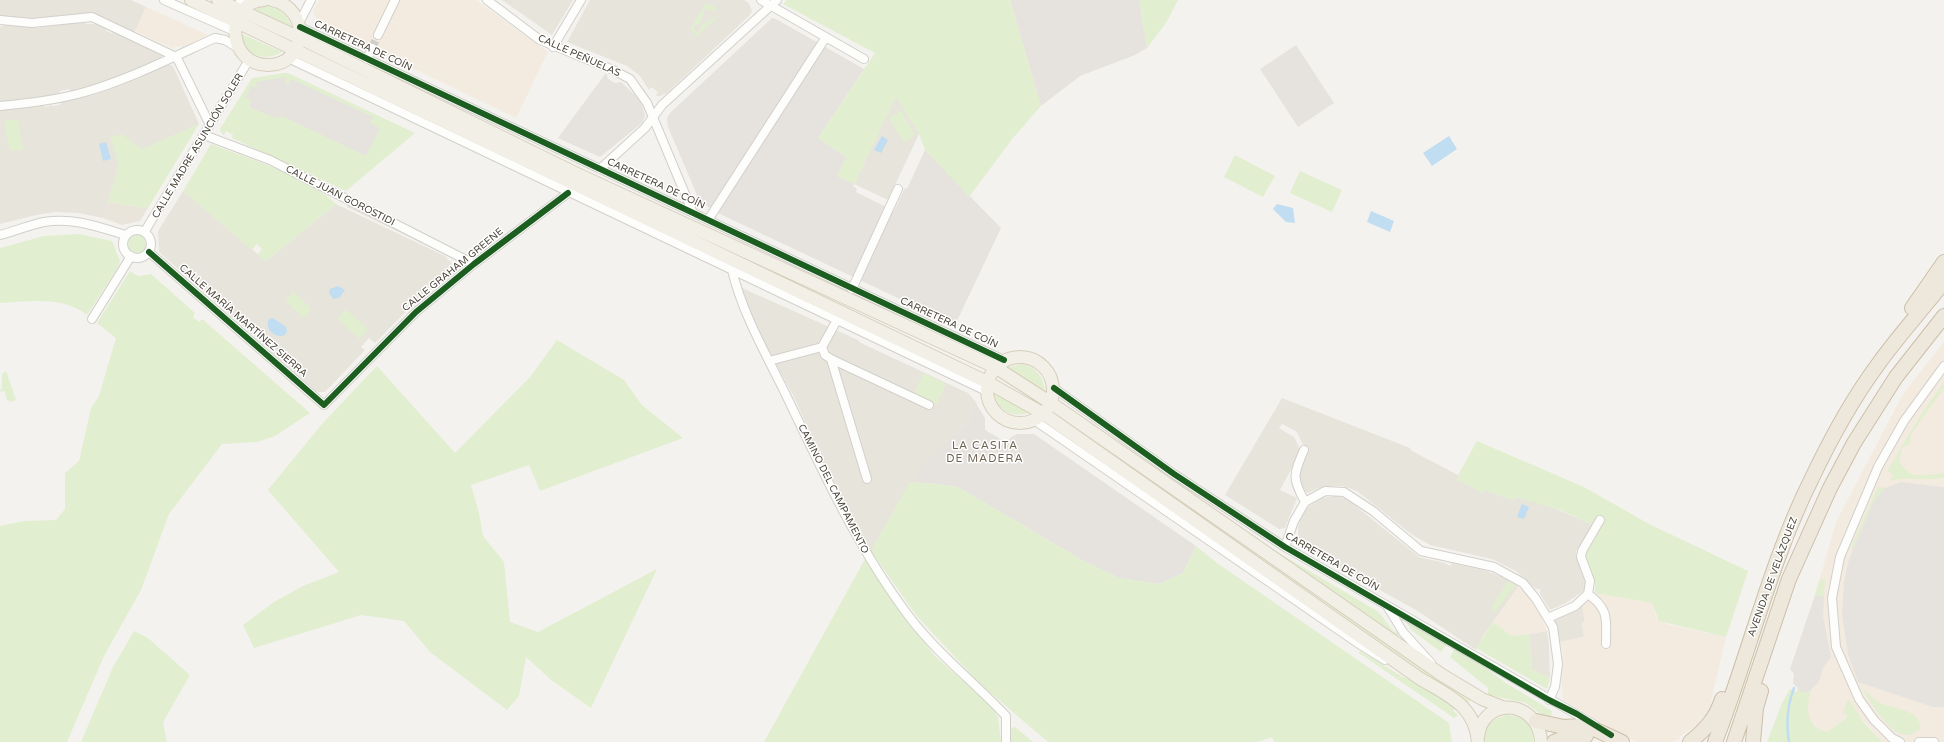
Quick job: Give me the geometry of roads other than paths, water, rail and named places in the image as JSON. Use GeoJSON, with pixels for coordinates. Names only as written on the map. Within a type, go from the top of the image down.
{"type":"FeatureCollection","features":[{"type":"Feature","properties":{"kind":"highway"},"geometry":{"type":"LineString","coordinates":[[1879,362],[1891,336],[1944,262]]}},
{"type":"Feature","properties":{"kind":"highway","name":"AVENIDA DE VELÁZQUEZ"},"geometry":{"type":"LineString","coordinates":[[1715,742],[1729,707],[1776,562],[1811,478],[1839,427],[1879,362],[1944,282]]}},
{"type":"Feature","properties":{"kind":"highway","name":"AVENIDA DE VELÁZQUEZ"},"geometry":{"type":"LineString","coordinates":[[1734,742],[1789,579],[1800,558],[1814,521],[1854,442],[1896,377],[1944,316]]}},
{"type":"Feature","properties":{"kind":"highway"},"geometry":{"type":"LineString","coordinates":[[1753,742],[1756,708],[1797,582],[1800,558]]}},
{"type":"Feature","properties":{"kind":"highway"},"geometry":{"type":"LineString","coordinates":[[1690,742],[1706,729],[1718,710],[1744,633],[1760,610]]}},
{"type":"Feature","properties":{"kind":"highway"},"geometry":{"type":"LineString","coordinates":[[1536,721],[1564,727],[1581,726],[1612,740]]}},
{"type":"Feature","properties":{"kind":"highway"},"geometry":{"type":"LineString","coordinates":[[1554,742],[1579,734],[1612,740]]}},
{"type":"Feature","properties":{"kind":"main road"},"geometry":{"type":"LineString","coordinates":[[192,0],[240,14],[292,54],[987,386],[1039,417],[1419,678],[1463,705],[1472,718],[1478,740]]}},
{"type":"Feature","properties":{"kind":"main road","name":"CARRETERA DE COÍN"},"geometry":{"type":"LineString","coordinates":[[218,0],[240,14],[300,29],[573,172],[999,364]]}},
{"type":"Feature","properties":{"kind":"main road"},"geometry":{"type":"LineString","coordinates":[[240,14],[264,0]]}},
{"type":"Feature","properties":{"kind":"main road"},"geometry":{"type":"LineString","coordinates":[[240,14],[238,48],[249,60],[259,64],[269,65],[279,63],[292,54],[300,29],[292,11],[286,5],[272,0]]}},
{"type":"Feature","properties":{"kind":"main road"},"geometry":{"type":"LineString","coordinates":[[1021,356],[1033,359],[1044,366],[1051,376],[1054,388],[1051,403],[1039,417],[1024,423],[1013,423],[1002,419],[994,411],[988,402],[987,386],[999,364],[1021,356]]}},
{"type":"Feature","properties":{"kind":"main road"},"geometry":{"type":"LineString","coordinates":[[999,364],[1051,403],[1442,675],[1482,699],[1505,708],[1519,709],[1526,712],[1536,721],[1541,732],[1541,742]]}},
{"type":"Feature","properties":{"kind":"main road"},"geometry":{"type":"LineString","coordinates":[[1478,740],[1481,725],[1488,716],[1505,708]]}},
{"type":"Feature","properties":{"kind":"street","name":"CARRETERA DE COÍN"},"geometry":{"type":"LineString","coordinates":[[164,0],[240,14]]}},
{"type":"Feature","properties":{"kind":"street"},"geometry":{"type":"LineString","coordinates":[[300,29],[311,0]]}},
{"type":"Feature","properties":{"kind":"street"},"geometry":{"type":"LineString","coordinates":[[378,35],[395,0]]}},
{"type":"Feature","properties":{"kind":"street","name":"CALLE PEÑUELAS"},"geometry":{"type":"LineString","coordinates":[[487,0],[540,40],[613,70],[630,79],[643,95],[693,213]]}},
{"type":"Feature","properties":{"kind":"street"},"geometry":{"type":"LineString","coordinates":[[553,46],[581,0]]}},
{"type":"Feature","properties":{"kind":"street"},"geometry":{"type":"LineString","coordinates":[[761,0],[774,3],[826,37],[864,59]]}},
{"type":"Feature","properties":{"kind":"street"},"geometry":{"type":"LineString","coordinates":[[600,169],[645,128],[662,105],[774,3]]}},
{"type":"Feature","properties":{"kind":"street"},"geometry":{"type":"LineString","coordinates":[[0,20],[32,23],[92,17],[174,56],[178,60],[210,125]]}},
{"type":"Feature","properties":{"kind":"street","name":"CARRETERA DE COÍN"},"geometry":{"type":"LineString","coordinates":[[300,29],[368,59],[852,289],[999,364]]}},
{"type":"Feature","properties":{"kind":"street"},"geometry":{"type":"LineString","coordinates":[[708,220],[826,37]]}},
{"type":"Feature","properties":{"kind":"street"},"geometry":{"type":"LineString","coordinates":[[0,106],[51,100],[85,92],[113,83],[215,38],[225,40],[238,48]]}},
{"type":"Feature","properties":{"kind":"street"},"geometry":{"type":"LineString","coordinates":[[368,59],[372,48]]}},
{"type":"Feature","properties":{"kind":"street"},"geometry":{"type":"LineString","coordinates":[[292,54],[568,193],[837,320],[987,386]]}},
{"type":"Feature","properties":{"kind":"street","name":"CALLE MADRE ASUNCIÓN SOLER"},"geometry":{"type":"LineString","coordinates":[[145,231],[249,60]]}},
{"type":"Feature","properties":{"kind":"street","name":"CALLE JUAN GOROSTIDI"},"geometry":{"type":"LineString","coordinates":[[204,135],[270,160],[474,264]]}},
{"type":"Feature","properties":{"kind":"street"},"geometry":{"type":"LineString","coordinates":[[852,289],[898,189]]}},
{"type":"Feature","properties":{"kind":"street","name":"CALLE GRAHAM GREENE"},"geometry":{"type":"LineString","coordinates":[[324,405],[416,312],[474,264],[568,193]]}},
{"type":"Feature","properties":{"kind":"street"},"geometry":{"type":"LineString","coordinates":[[0,234],[45,222],[64,221],[82,222],[125,235]]}},
{"type":"Feature","properties":{"kind":"street"},"geometry":{"type":"LineString","coordinates":[[141,229],[145,231],[149,234],[152,243],[149,252],[143,257],[130,256],[123,245],[125,235],[132,230],[141,229]]}},
{"type":"Feature","properties":{"kind":"street","name":"CALLE MARÍA MARTÍNEZ SIERRA"},"geometry":{"type":"LineString","coordinates":[[149,252],[324,405]]}},
{"type":"Feature","properties":{"kind":"street"},"geometry":{"type":"LineString","coordinates":[[92,319],[130,256]]}},
{"type":"Feature","properties":{"kind":"street","name":"CAMINO DEL CAMPAMENTO"},"geometry":{"type":"LineString","coordinates":[[732,270],[736,289],[770,361],[834,494],[870,559],[911,619],[938,651],[989,698],[1006,716],[1006,742]]}},
{"type":"Feature","properties":{"kind":"street"},"geometry":{"type":"LineString","coordinates":[[770,361],[822,347],[837,320]]}},
{"type":"Feature","properties":{"kind":"street"},"geometry":{"type":"LineString","coordinates":[[822,347],[825,355],[831,359],[929,405]]}},
{"type":"Feature","properties":{"kind":"street"},"geometry":{"type":"LineString","coordinates":[[831,359],[867,479]]}},
{"type":"Feature","properties":{"kind":"street"},"geometry":{"type":"LineString","coordinates":[[1900,742],[1893,740],[1874,720],[1859,699],[1836,647],[1832,598],[1840,557],[1878,467],[1904,421],[1944,366]]}},
{"type":"Feature","properties":{"kind":"street","name":"CARRETERA DE COÍN"},"geometry":{"type":"LineString","coordinates":[[1054,388],[1174,474],[1285,547],[1549,700],[1577,714],[1612,740]]}},
{"type":"Feature","properties":{"kind":"street"},"geometry":{"type":"LineString","coordinates":[[1304,450],[1295,472],[1297,486],[1305,502]]}},
{"type":"Feature","properties":{"kind":"street"},"geometry":{"type":"LineString","coordinates":[[1285,547],[1294,522],[1305,502],[1325,491],[1344,492],[1373,511],[1421,551],[1494,567],[1523,583],[1536,599],[1548,618],[1553,627],[1556,640],[1558,664],[1555,688],[1549,700]]}},
{"type":"Feature","properties":{"kind":"street"},"geometry":{"type":"LineString","coordinates":[[1548,618],[1575,606],[1588,594],[1590,581],[1581,557],[1582,551],[1600,520]]}},
{"type":"Feature","properties":{"kind":"street"},"geometry":{"type":"LineString","coordinates":[[1588,594],[1597,601],[1606,614],[1606,644]]}},
{"type":"Feature","properties":{"kind":"street","name":"CARRETERA DE COÍN"},"geometry":{"type":"LineString","coordinates":[[1387,606],[1403,632],[1442,675]]}},
{"type":"Feature","properties":{"kind":"street"},"geometry":{"type":"LineString","coordinates":[[1919,742],[1934,742]]}},
{"type":"Feature","properties":{"kind":"water"},"geometry":{"type":"Polygon","coordinates":[[[882,136],[888,140],[881,153],[874,150],[882,136]]]}},
{"type":"Feature","properties":{"kind":"water"},"geometry":{"type":"Polygon","coordinates":[[[1449,136],[1457,149],[1432,166],[1423,153],[1449,136]]]}},
{"type":"Feature","properties":{"kind":"water"},"geometry":{"type":"Polygon","coordinates":[[[106,142],[111,159],[103,161],[99,144],[106,142]]]}},
{"type":"Feature","properties":{"kind":"water"},"geometry":{"type":"Polygon","coordinates":[[[1277,204],[1293,208],[1295,223],[1286,222],[1273,209],[1277,204]]]}},
{"type":"Feature","properties":{"kind":"water"},"geometry":{"type":"Polygon","coordinates":[[[1371,211],[1394,221],[1390,232],[1367,222],[1371,211]]]}},
{"type":"Feature","properties":{"kind":"water"},"geometry":{"type":"Polygon","coordinates":[[[338,286],[345,290],[339,298],[333,299],[329,293],[330,289],[338,286]]]}},
{"type":"Feature","properties":{"kind":"water"},"geometry":{"type":"Polygon","coordinates":[[[273,318],[286,327],[287,331],[285,335],[278,336],[269,330],[269,319],[273,318]]]}},
{"type":"Feature","properties":{"kind":"water"},"geometry":{"type":"Polygon","coordinates":[[[1522,504],[1529,507],[1524,519],[1517,517],[1522,504]]]}},
{"type":"Feature","properties":{"kind":"waterway"},"geometry":{"type":"LineString","coordinates":[[1789,742],[1788,715],[1794,688]]}},
{"type":"Feature","properties":{"kind":"tunnel"},"geometry":{"type":"LineString","coordinates":[[372,48],[378,35]]}},
{"type":"Feature","properties":{"kind":"district","name":"LA CASITA DE MADERA"},"geometry":{"type":"Point","coordinates":[985,452]}}]}
